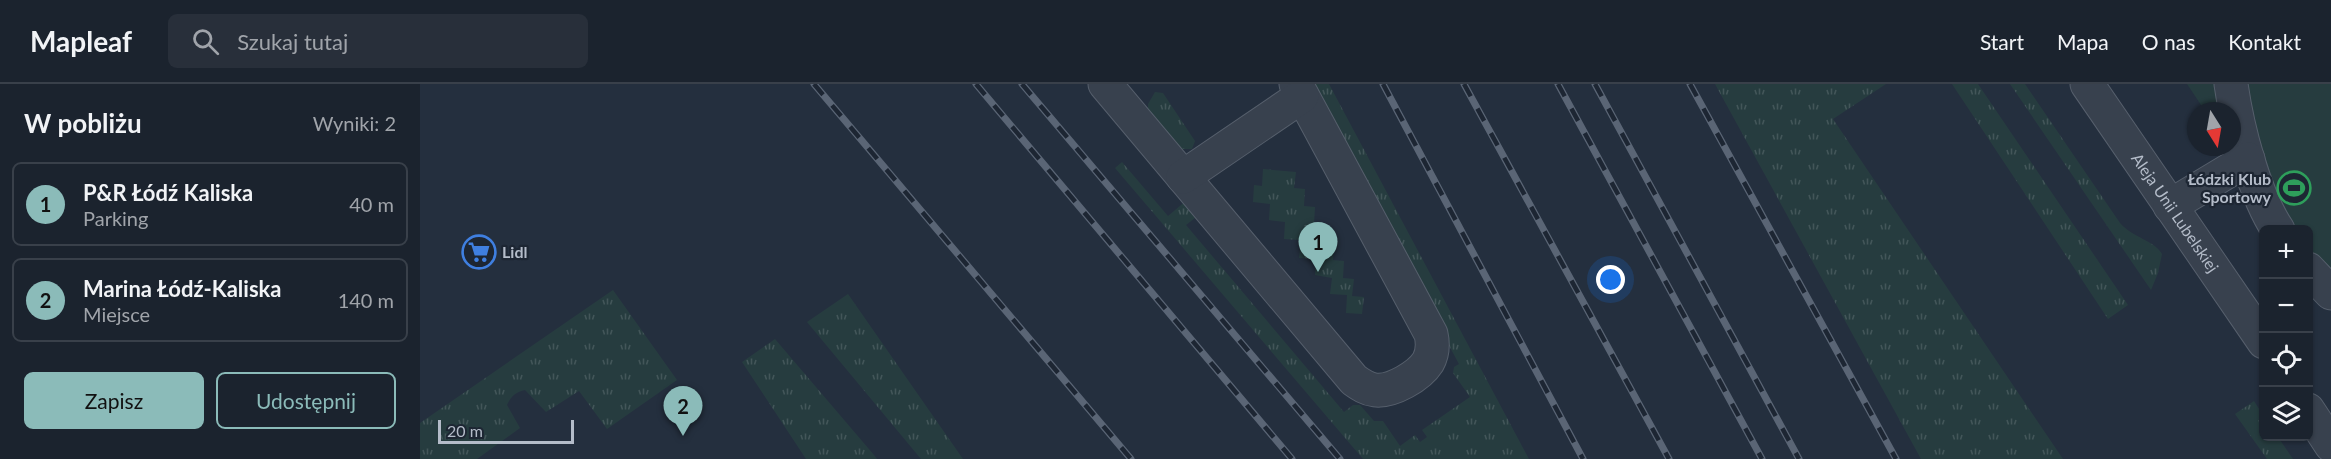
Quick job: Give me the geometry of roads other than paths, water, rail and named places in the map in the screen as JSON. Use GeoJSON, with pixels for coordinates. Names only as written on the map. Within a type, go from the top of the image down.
{"type":"FeatureCollection","features":[{"type":"Feature","properties":{"kind":"street","name":"Aleja Unii Lubelskiej"},"geometry":{"type":"LineString","coordinates":[[2087,84],[2259,335]]}},
{"type":"Feature","properties":{"kind":"street"},"geometry":{"type":"LineString","coordinates":[[2230,84],[2248,159],[2261,195],[2276,225]]}},
{"type":"Feature","properties":{"kind":"street"},"geometry":{"type":"LineString","coordinates":[[1120,89],[1183,177],[1354,380],[1366,388],[1383,390],[1397,385],[1418,372],[1427,362],[1432,348],[1428,327],[1299,90],[1183,177]]}},
{"type":"Feature","properties":{"kind":"street"},"geometry":{"type":"LineString","coordinates":[[2170,206],[2248,159]]}},
{"type":"Feature","properties":{"kind":"street"},"geometry":{"type":"LineString","coordinates":[[2313,274],[2331,293]]}},
{"type":"Feature","properties":{"kind":"street"},"geometry":{"type":"LineString","coordinates":[[2313,418],[2331,445]]}},
{"type":"Feature","properties":{"kind":"railway"},"geometry":{"type":"LineString","coordinates":[[814,84],[1131,459]]}},
{"type":"Feature","properties":{"kind":"railway"},"geometry":{"type":"LineString","coordinates":[[976,84],[1292,459]]}},
{"type":"Feature","properties":{"kind":"railway"},"geometry":{"type":"LineString","coordinates":[[1022,84],[1340,459]]}},
{"type":"Feature","properties":{"kind":"railway"},"geometry":{"type":"LineString","coordinates":[[1383,84],[1583,459]]}},
{"type":"Feature","properties":{"kind":"railway"},"geometry":{"type":"LineString","coordinates":[[1464,84],[1669,459]]}},
{"type":"Feature","properties":{"kind":"railway"},"geometry":{"type":"LineString","coordinates":[[1558,84],[1762,459]]}},
{"type":"Feature","properties":{"kind":"railway"},"geometry":{"type":"LineString","coordinates":[[1595,84],[1799,459]]}},
{"type":"Feature","properties":{"kind":"railway"},"geometry":{"type":"LineString","coordinates":[[1690,84],[1896,459]]}},
{"type":"Feature","properties":{"kind":"place","name":"Łódzki Klub Sportowy"},"geometry":{"type":"Point","coordinates":[2294,188]}},
{"type":"Feature","properties":{"kind":"place","name":"Lidl"},"geometry":{"type":"Point","coordinates":[479,252]}},
{"type":"Feature","properties":{"kind":"place","name":"P&R Łódź Kaliska"},"geometry":{"type":"Point","coordinates":[1318,272]}},
{"type":"Feature","properties":{"kind":"place","name":"Marina Łódź-Kaliska"},"geometry":{"type":"Point","coordinates":[683,436]}}]}
